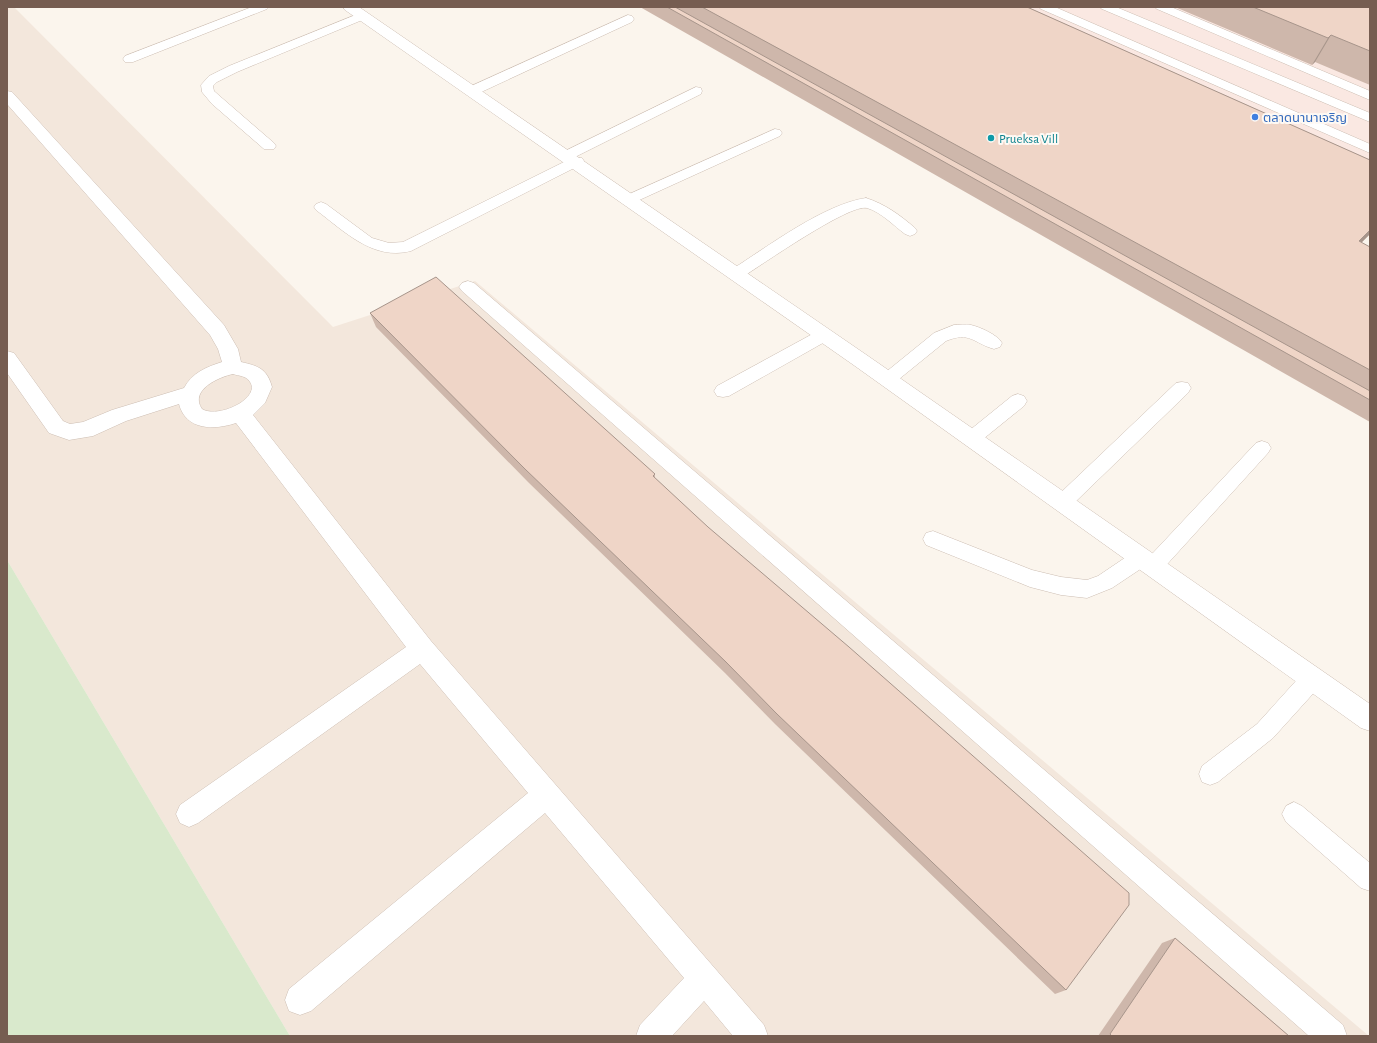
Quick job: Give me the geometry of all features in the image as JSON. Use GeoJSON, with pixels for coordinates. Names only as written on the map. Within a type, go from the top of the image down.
{"type":"FeatureCollection","features":[{"type":"Feature","properties":{"kind":"street"},"geometry":{"type":"LineString","coordinates":[[356,11],[572,158],[1062,503],[1148,561],[1370,719]]}},
{"type":"Feature","properties":{"kind":"street"},"geometry":{"type":"LineString","coordinates":[[7,95],[218,330],[228,349],[233,367]]}},
{"type":"Feature","properties":{"kind":"street"},"geometry":{"type":"LineString","coordinates":[[468,287],[1332,1036]]}},
{"type":"Feature","properties":{"kind":"street"},"geometry":{"type":"LineString","coordinates":[[7,358],[56,427],[69,432],[86,430],[119,415],[189,394]]}},
{"type":"Feature","properties":{"kind":"street"},"geometry":{"type":"LineString","coordinates":[[233,367],[246,369],[252,372],[257,375],[262,383],[260,394],[253,405],[241,414],[225,420],[216,421],[199,417],[189,407],[189,394],[194,386],[211,373],[233,367]]}},
{"type":"Feature","properties":{"kind":"street"},"geometry":{"type":"LineString","coordinates":[[241,414],[422,649],[753,1036]]}},
{"type":"Feature","properties":{"kind":"street"},"geometry":{"type":"LineString","coordinates":[[189,814],[422,649]]}},
{"type":"Feature","properties":{"kind":"street"},"geometry":{"type":"LineString","coordinates":[[300,1000],[546,795]]}},
{"type":"Feature","properties":{"kind":"street"},"geometry":{"type":"LineString","coordinates":[[651,1036],[704,979]]}},
{"type":"Feature","properties":{"kind":"lane"},"geometry":{"type":"LineString","coordinates":[[129,60],[263,7]]}},
{"type":"Feature","properties":{"kind":"lane"},"geometry":{"type":"LineString","coordinates":[[1045,7],[1370,150]]}},
{"type":"Feature","properties":{"kind":"lane"},"geometry":{"type":"LineString","coordinates":[[1106,7],[1370,118]]}},
{"type":"Feature","properties":{"kind":"lane"},"geometry":{"type":"LineString","coordinates":[[1161,7],[1370,96]]}},
{"type":"Feature","properties":{"kind":"lane"},"geometry":{"type":"LineString","coordinates":[[269,146],[217,101],[208,92],[207,85],[213,78],[356,11]]}},
{"type":"Feature","properties":{"kind":"lane"},"geometry":{"type":"LineString","coordinates":[[472,91],[628,19]]}},
{"type":"Feature","properties":{"kind":"lane"},"geometry":{"type":"LineString","coordinates":[[321,207],[367,241],[388,248],[406,247],[423,240],[696,91]]}},
{"type":"Feature","properties":{"kind":"lane"},"geometry":{"type":"LineString","coordinates":[[630,199],[775,133]]}},
{"type":"Feature","properties":{"kind":"lane"},"geometry":{"type":"LineString","coordinates":[[736,274],[810,227],[849,206],[865,203],[880,210],[910,231]]}},
{"type":"Feature","properties":{"kind":"lane"},"geometry":{"type":"LineString","coordinates":[[887,380],[935,340],[954,330],[970,331],[994,343]]}},
{"type":"Feature","properties":{"kind":"lane"},"geometry":{"type":"LineString","coordinates":[[723,391],[824,335]]}},
{"type":"Feature","properties":{"kind":"lane"},"geometry":{"type":"LineString","coordinates":[[1062,503],[1182,388]]}},
{"type":"Feature","properties":{"kind":"lane"},"geometry":{"type":"LineString","coordinates":[[971,439],[1018,401]]}},
{"type":"Feature","properties":{"kind":"lane"},"geometry":{"type":"LineString","coordinates":[[933,539],[1030,578],[1061,586],[1086,588],[1105,582],[1148,561],[1262,448]]}},
{"type":"Feature","properties":{"kind":"lane"},"geometry":{"type":"LineString","coordinates":[[1210,774],[1265,731],[1312,679]]}},
{"type":"Feature","properties":{"kind":"lane"},"geometry":{"type":"LineString","coordinates":[[1294,814],[1370,879]]}},
{"type":"Feature","properties":{"kind":"shaded area"},"geometry":{"type":"Polygon","coordinates":[[[7,7],[14,7],[333,327],[475,281],[1369,1036],[290,1036],[7,560],[7,7]]]}},
{"type":"Feature","properties":{"kind":"shaded area","name":"ตลาดนานาเจริญ"},"geometry":{"type":"Polygon","coordinates":[[[912,7],[1370,7],[1370,228],[912,7]]]}},
{"type":"Feature","properties":{"kind":"green space"},"geometry":{"type":"Polygon","coordinates":[[[7,560],[290,1036],[7,1036],[7,560]]]}},
{"type":"Feature","properties":{"kind":"building"},"geometry":{"type":"Polygon","coordinates":[[[667,7],[675,7],[1370,391],[1370,400],[667,7]]]}},
{"type":"Feature","properties":{"kind":"building"},"geometry":{"type":"Polygon","coordinates":[[[702,7],[1027,7],[1370,160],[1370,230],[1359,241],[1370,247],[1370,370],[702,7]]]}},
{"type":"Feature","properties":{"kind":"building"},"geometry":{"type":"Polygon","coordinates":[[[1253,7],[1370,7],[1370,51],[1331,35],[1328,38],[1253,7]]]}},
{"type":"Feature","properties":{"kind":"building"},"geometry":{"type":"Polygon","coordinates":[[[436,277],[655,474],[653,476],[708,527],[849,647],[1129,893],[1129,905],[1066,990],[777,714],[726,662],[525,469],[370,313],[436,277]]]}},
{"type":"Feature","properties":{"kind":"building"},"geometry":{"type":"Polygon","coordinates":[[[1175,938],[1289,1036],[1112,1036],[1110,1034],[1175,938]]]}},
{"type":"Feature","properties":{"kind":"place","name":"ตลาดนานาเจริญ"},"geometry":{"type":"Point","coordinates":[1255,117]}},
{"type":"Feature","properties":{"kind":"place","name":"Prueksa Vill"},"geometry":{"type":"Point","coordinates":[991,138]}}]}
